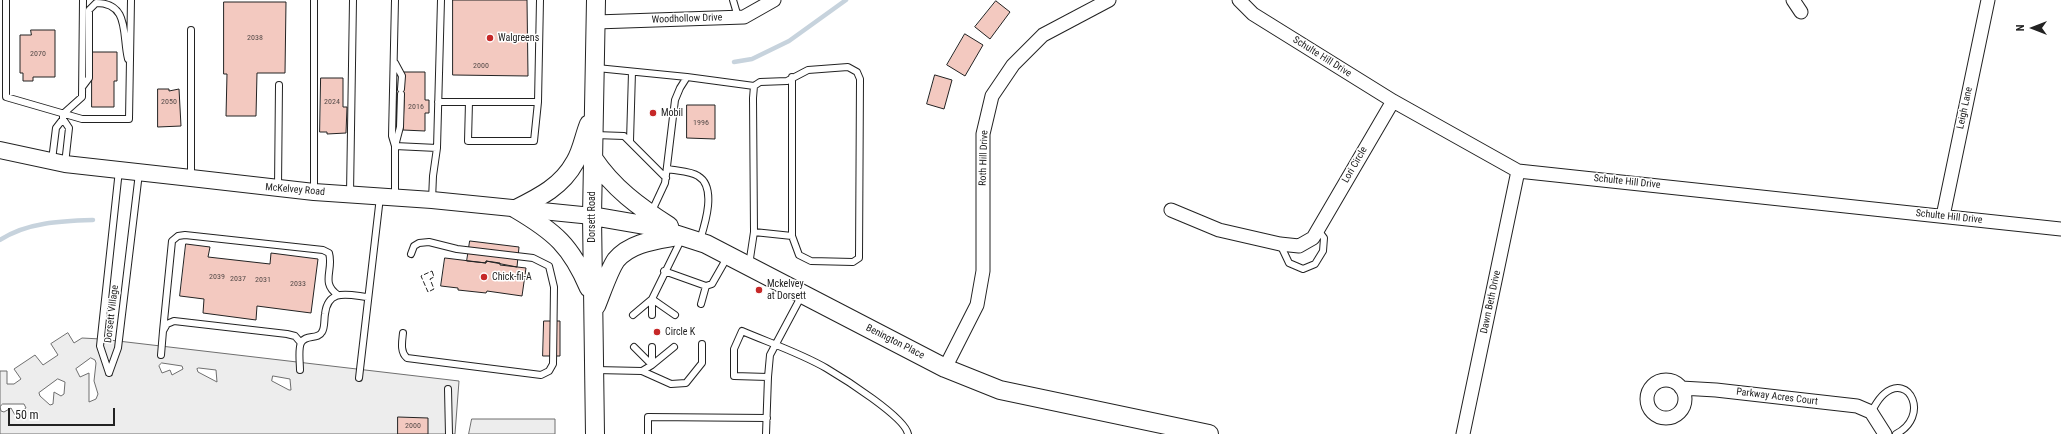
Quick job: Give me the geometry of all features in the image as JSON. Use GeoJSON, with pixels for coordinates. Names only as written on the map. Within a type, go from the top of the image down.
{"type":"FeatureCollection","features":[{"type":"Feature","properties":{"kind":"main road","name":"Dorsett Road"},"geometry":{"type":"LineString","coordinates":[[595,434],[592,216],[596,0]]}},
{"type":"Feature","properties":{"kind":"main road"},"geometry":{"type":"LineString","coordinates":[[516,209],[543,196],[559,184],[576,162],[594,108]]}},
{"type":"Feature","properties":{"kind":"main road"},"geometry":{"type":"LineString","coordinates":[[593,158],[606,177],[650,214],[683,236]]}},
{"type":"Feature","properties":{"kind":"main road"},"geometry":{"type":"LineString","coordinates":[[516,209],[542,224],[562,240],[580,265],[593,304]]}},
{"type":"Feature","properties":{"kind":"main road","name":"Benington Place"},"geometry":{"type":"LineString","coordinates":[[592,216],[650,226],[700,242],[945,368],[1000,390],[1153,429],[1209,434]]}},
{"type":"Feature","properties":{"kind":"main road"},"geometry":{"type":"LineString","coordinates":[[593,304],[616,261],[630,248],[650,241],[683,236]]}},
{"type":"Feature","properties":{"kind":"street","name":"Woodhollow Drive"},"geometry":{"type":"LineString","coordinates":[[596,22],[744,17],[774,0]]}},
{"type":"Feature","properties":{"kind":"street","name":"Roth Hill Drive"},"geometry":{"type":"LineString","coordinates":[[945,368],[977,305],[983,271],[983,134],[992,96],[1013,65],[1043,36],[1109,0]]}},
{"type":"Feature","properties":{"kind":"street","name":"Schulte Hill Drive"},"geometry":{"type":"LineString","coordinates":[[1239,0],[1253,14],[1393,101],[1518,171],[2061,229]]}},
{"type":"Feature","properties":{"kind":"street"},"geometry":{"type":"LineString","coordinates":[[1793,0],[1801,12]]}},
{"type":"Feature","properties":{"kind":"street","name":"Leigh Lane"},"geometry":{"type":"LineString","coordinates":[[1943,216],[1988,0]]}},
{"type":"Feature","properties":{"kind":"street","name":"Lori Circle"},"geometry":{"type":"LineString","coordinates":[[1171,210],[1219,230],[1280,244],[1299,246],[1313,238],[1393,101]]}},
{"type":"Feature","properties":{"kind":"street","name":"McKelvey Road"},"geometry":{"type":"LineString","coordinates":[[0,150],[58,163],[278,188],[432,200],[592,216]]}},
{"type":"Feature","properties":{"kind":"street","name":"Dawn Beth Drive"},"geometry":{"type":"LineString","coordinates":[[1463,434],[1518,171]]}},
{"type":"Feature","properties":{"kind":"street","name":"Parkway Acres Court"},"geometry":{"type":"LineString","coordinates":[[1681,388],[1716,390],[1857,406],[1871,412]]}},
{"type":"Feature","properties":{"kind":"street"},"geometry":{"type":"LineString","coordinates":[[1871,412],[1885,434]]}},
{"type":"Feature","properties":{"kind":"lane"},"geometry":{"type":"LineString","coordinates":[[6,0],[6,97],[63,117],[82,119],[129,119],[131,0]]}},
{"type":"Feature","properties":{"kind":"lane"},"geometry":{"type":"LineString","coordinates":[[58,163],[56,128],[63,117],[82,97],[83,0]]}},
{"type":"Feature","properties":{"kind":"lane"},"geometry":{"type":"LineString","coordinates":[[314,0],[314,192]]}},
{"type":"Feature","properties":{"kind":"lane"},"geometry":{"type":"LineString","coordinates":[[350,194],[353,0]]}},
{"type":"Feature","properties":{"kind":"lane"},"geometry":{"type":"LineString","coordinates":[[395,0],[392,136],[395,146]]}},
{"type":"Feature","properties":{"kind":"lane"},"geometry":{"type":"LineString","coordinates":[[432,200],[433,176],[437,148],[441,0]]}},
{"type":"Feature","properties":{"kind":"lane"},"geometry":{"type":"LineString","coordinates":[[469,102],[468,140],[534,141],[538,102],[540,0]]}},
{"type":"Feature","properties":{"kind":"lane"},"geometry":{"type":"LineString","coordinates":[[732,0],[738,17]]}},
{"type":"Feature","properties":{"kind":"lane"},"geometry":{"type":"LineString","coordinates":[[83,86],[89,78],[89,10],[96,3],[108,3],[117,9],[123,22],[125,48],[130,66]]}},
{"type":"Feature","properties":{"kind":"lane"},"geometry":{"type":"LineString","coordinates":[[191,30],[191,178]]}},
{"type":"Feature","properties":{"kind":"lane"},"geometry":{"type":"LineString","coordinates":[[359,378],[368,297],[395,146],[400,127],[402,76],[394,62]]}},
{"type":"Feature","properties":{"kind":"lane"},"geometry":{"type":"LineString","coordinates":[[595,68],[687,77],[754,86],[760,82],[787,80],[792,77],[808,70],[848,67],[857,72],[860,79],[859,258],[853,262],[811,260],[799,256],[792,236],[792,77]]}},
{"type":"Feature","properties":{"kind":"lane"},"geometry":{"type":"LineString","coordinates":[[630,140],[632,72]]}},
{"type":"Feature","properties":{"kind":"lane"},"geometry":{"type":"LineString","coordinates":[[650,214],[666,178],[675,100],[687,77]]}},
{"type":"Feature","properties":{"kind":"lane"},"geometry":{"type":"LineString","coordinates":[[278,188],[279,85]]}},
{"type":"Feature","properties":{"kind":"lane"},"geometry":{"type":"LineString","coordinates":[[748,266],[754,232],[754,86]]}},
{"type":"Feature","properties":{"kind":"lane"},"geometry":{"type":"LineString","coordinates":[[438,102],[538,102]]}},
{"type":"Feature","properties":{"kind":"lane"},"geometry":{"type":"LineString","coordinates":[[58,163],[69,128],[63,117]]}},
{"type":"Feature","properties":{"kind":"lane"},"geometry":{"type":"LineString","coordinates":[[594,135],[620,135],[630,140],[666,178]]}},
{"type":"Feature","properties":{"kind":"lane"},"geometry":{"type":"LineString","coordinates":[[395,146],[437,148]]}},
{"type":"Feature","properties":{"kind":"lane"},"geometry":{"type":"LineString","coordinates":[[668,169],[698,175],[704,181],[708,190],[708,214],[700,242]]}},
{"type":"Feature","properties":{"kind":"lane","name":"Dorsett Village"},"geometry":{"type":"LineString","coordinates":[[119,170],[100,346],[109,372],[118,348],[139,172]]}},
{"type":"Feature","properties":{"kind":"lane"},"geometry":{"type":"LineString","coordinates":[[1280,244],[1289,263],[1303,269],[1315,264],[1323,251],[1324,238],[1318,229]]}},
{"type":"Feature","properties":{"kind":"lane"},"geometry":{"type":"LineString","coordinates":[[754,232],[792,236]]}},
{"type":"Feature","properties":{"kind":"lane"},"geometry":{"type":"LineString","coordinates":[[161,355],[172,241],[178,236],[185,235],[323,250],[329,252],[330,259],[328,283],[332,290],[338,295]]}},
{"type":"Feature","properties":{"kind":"lane"},"geometry":{"type":"LineString","coordinates":[[652,315],[652,299],[664,271],[683,236]]}},
{"type":"Feature","properties":{"kind":"lane"},"geometry":{"type":"LineString","coordinates":[[403,333],[403,354],[407,358],[541,375],[549,371],[553,364],[554,286],[553,276],[549,266],[533,258],[457,249],[429,242],[419,243],[414,246],[411,254]]}},
{"type":"Feature","properties":{"kind":"lane"},"geometry":{"type":"LineString","coordinates":[[664,271],[706,286],[712,284],[728,256]]}},
{"type":"Feature","properties":{"kind":"lane"},"geometry":{"type":"LineString","coordinates":[[701,304],[706,286]]}},
{"type":"Feature","properties":{"kind":"lane"},"geometry":{"type":"LineString","coordinates":[[766,434],[770,355],[803,294]]}},
{"type":"Feature","properties":{"kind":"lane"},"geometry":{"type":"LineString","coordinates":[[301,343],[305,339],[318,336],[322,332],[326,306],[330,298],[338,295],[368,297]]}},
{"type":"Feature","properties":{"kind":"lane"},"geometry":{"type":"LineString","coordinates":[[633,315],[652,299]]}},
{"type":"Feature","properties":{"kind":"lane"},"geometry":{"type":"LineString","coordinates":[[652,299],[675,315]]}},
{"type":"Feature","properties":{"kind":"lane"},"geometry":{"type":"LineString","coordinates":[[163,331],[167,324],[174,321],[295,336],[301,343],[300,370]]}},
{"type":"Feature","properties":{"kind":"lane"},"geometry":{"type":"LineString","coordinates":[[768,377],[734,376],[734,349],[742,331],[825,368],[884,407],[903,423],[908,434]]}},
{"type":"Feature","properties":{"kind":"lane"},"geometry":{"type":"LineString","coordinates":[[594,370],[642,371],[672,384],[686,383],[702,363],[702,344]]}},
{"type":"Feature","properties":{"kind":"lane"},"geometry":{"type":"LineString","coordinates":[[634,347],[652,365]]}},
{"type":"Feature","properties":{"kind":"lane"},"geometry":{"type":"LineString","coordinates":[[652,347],[652,365]]}},
{"type":"Feature","properties":{"kind":"lane"},"geometry":{"type":"LineString","coordinates":[[642,371],[674,348]]}},
{"type":"Feature","properties":{"kind":"lane"},"geometry":{"type":"LineString","coordinates":[[448,389],[449,434]]}},
{"type":"Feature","properties":{"kind":"lane"},"geometry":{"type":"LineString","coordinates":[[1871,412],[1883,394],[1890,390],[1904,390],[1911,395],[1915,403],[1913,419],[1896,434]]}},
{"type":"Feature","properties":{"kind":"lane"},"geometry":{"type":"LineString","coordinates":[[648,434],[648,417],[767,418]]}},
{"type":"Feature","properties":{"kind":"shaded area"},"geometry":{"type":"Polygon","coordinates":[[[68,333],[74,343],[82,338],[101,339],[459,381],[455,434],[0,434],[0,407],[0,371],[7,371],[7,384],[14,384],[21,379],[14,369],[35,355],[43,365],[58,355],[51,344],[68,333]],[[91,358],[76,369],[80,377],[89,373],[89,402],[96,399],[98,394],[94,381],[95,360],[91,358]],[[162,363],[159,366],[162,373],[170,370],[172,375],[183,369],[182,366],[162,363]],[[199,368],[197,369],[198,372],[217,382],[216,370],[199,368]],[[273,376],[272,381],[291,390],[290,379],[273,376]],[[58,379],[39,393],[40,396],[50,405],[53,404],[54,392],[61,396],[64,394],[65,382],[58,379]],[[3,404],[0,407],[1,411],[4,412],[11,408],[15,415],[26,408],[24,404],[3,404]]]}},
{"type":"Feature","properties":{"kind":"shaded area"},"geometry":{"type":"Polygon","coordinates":[[[472,419],[555,419],[555,434],[469,434],[472,419]]]}},
{"type":"Feature","properties":{"kind":"building","name":"Walgreens"},"geometry":{"type":"Polygon","coordinates":[[[453,0],[527,0],[528,76],[453,75],[453,0]]]}},
{"type":"Feature","properties":{"kind":"building"},"geometry":{"type":"Polygon","coordinates":[[[996,1],[1010,12],[990,39],[975,27],[996,1]]]}},
{"type":"Feature","properties":{"kind":"building"},"geometry":{"type":"Polygon","coordinates":[[[224,2],[286,2],[285,73],[257,73],[256,116],[226,116],[227,74],[224,74],[224,2]]]}},
{"type":"Feature","properties":{"kind":"building"},"geometry":{"type":"Polygon","coordinates":[[[31,30],[55,30],[55,77],[33,77],[33,81],[23,81],[23,73],[20,73],[20,35],[31,35],[31,30]]]}},
{"type":"Feature","properties":{"kind":"building"},"geometry":{"type":"Polygon","coordinates":[[[965,34],[983,45],[965,76],[947,65],[965,34]]]}},
{"type":"Feature","properties":{"kind":"building"},"geometry":{"type":"Polygon","coordinates":[[[92,52],[117,52],[117,81],[114,81],[114,107],[92,107],[92,52]]]}},
{"type":"Feature","properties":{"kind":"building"},"geometry":{"type":"Polygon","coordinates":[[[404,72],[425,72],[425,100],[429,100],[429,113],[425,113],[425,131],[403,130],[404,100],[399,94],[399,89],[404,87],[404,72]]]}},
{"type":"Feature","properties":{"kind":"building"},"geometry":{"type":"Polygon","coordinates":[[[935,75],[952,80],[944,109],[927,104],[935,75]]]}},
{"type":"Feature","properties":{"kind":"building"},"geometry":{"type":"Polygon","coordinates":[[[321,78],[343,78],[343,107],[347,107],[346,133],[327,134],[327,132],[320,132],[321,78]]]}},
{"type":"Feature","properties":{"kind":"building"},"geometry":{"type":"Polygon","coordinates":[[[158,89],[169,89],[169,91],[179,89],[181,126],[158,127],[158,89]]]}},
{"type":"Feature","properties":{"kind":"building"},"geometry":{"type":"Polygon","coordinates":[[[687,105],[715,105],[715,139],[687,138],[687,105]]]}},
{"type":"Feature","properties":{"kind":"building"},"geometry":{"type":"Polygon","coordinates":[[[470,241],[519,247],[517,267],[486,261],[486,263],[467,261],[470,241]]]}},
{"type":"Feature","properties":{"kind":"building"},"geometry":{"type":"Polygon","coordinates":[[[186,244],[210,247],[208,257],[270,264],[271,253],[318,259],[311,313],[257,306],[256,320],[203,313],[204,299],[180,296],[186,244]]]}},
{"type":"Feature","properties":{"kind":"building","name":"Chick-fil-A"},"geometry":{"type":"Polygon","coordinates":[[[445,258],[486,263],[486,261],[500,263],[500,265],[526,268],[522,296],[487,291],[486,293],[458,290],[458,288],[441,286],[445,258]]]}},
{"type":"Feature","properties":{"kind":"building"},"geometry":{"type":"Polygon","coordinates":[[[544,321],[560,321],[560,356],[543,356],[544,321]]]}},
{"type":"Feature","properties":{"kind":"building"},"geometry":{"type":"Polygon","coordinates":[[[398,417],[428,418],[428,434],[398,434],[398,417]]]}},
{"type":"Feature","properties":{"kind":"waterway"},"geometry":{"type":"LineString","coordinates":[[734,62],[752,59],[789,41],[846,0]]}},
{"type":"Feature","properties":{"kind":"waterway"},"geometry":{"type":"LineString","coordinates":[[0,240],[10,234],[33,226],[57,222],[93,220]]}},
{"type":"Feature","properties":{"kind":"fence"},"geometry":{"type":"LineString","coordinates":[[432,271],[434,277],[430,279],[434,289],[428,292],[421,276],[432,271]]}},
{"type":"Feature","properties":{"kind":"place","name":"Walgreens"},"geometry":{"type":"Point","coordinates":[490,38]}},
{"type":"Feature","properties":{"kind":"place","name":"Mobil"},"geometry":{"type":"Point","coordinates":[653,113]}},
{"type":"Feature","properties":{"kind":"place","name":"Chick-fil-A"},"geometry":{"type":"Point","coordinates":[484,277]}},
{"type":"Feature","properties":{"kind":"place","name":"Mckelvey at Dorsett"},"geometry":{"type":"Point","coordinates":[759,290]}},
{"type":"Feature","properties":{"kind":"place","name":"Circle K"},"geometry":{"type":"Point","coordinates":[657,332]}}]}
